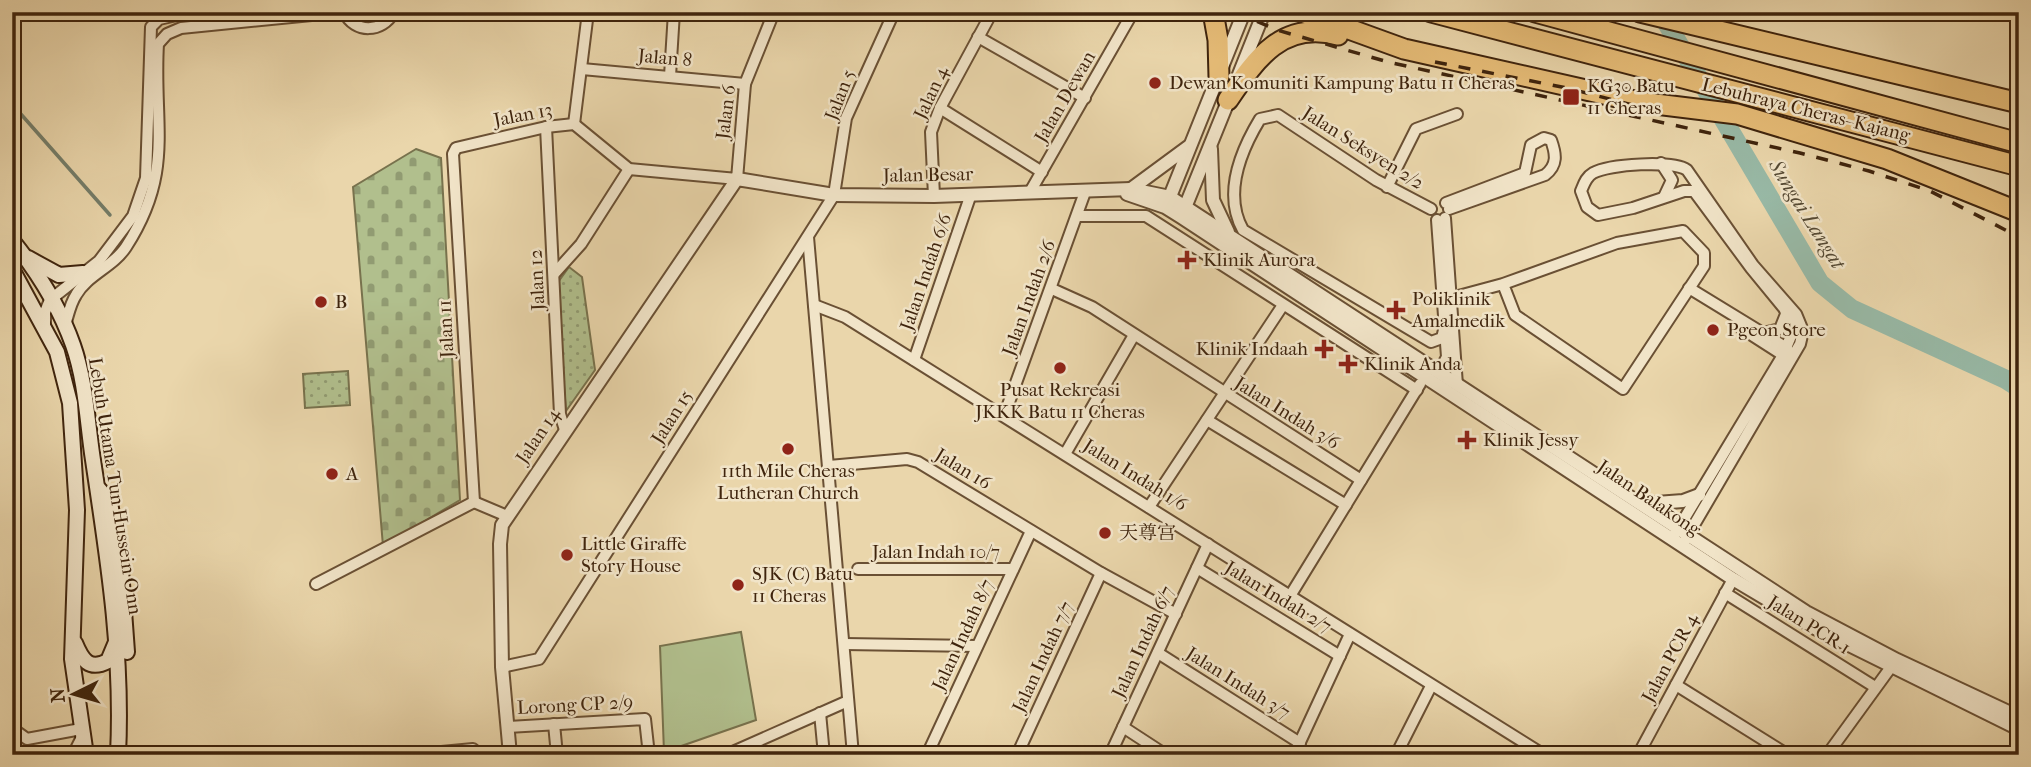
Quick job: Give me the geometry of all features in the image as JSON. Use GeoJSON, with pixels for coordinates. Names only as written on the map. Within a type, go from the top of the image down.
{"type":"FeatureCollection","features":[{"type":"Feature","properties":{"kind":"highway"},"geometry":{"type":"LineString","coordinates":[[1213,12],[1218,40],[1219,77]]}},
{"type":"Feature","properties":{"kind":"highway"},"geometry":{"type":"LineString","coordinates":[[1302,12],[1404,49]]}},
{"type":"Feature","properties":{"kind":"highway","name":"Lebuhraya Cheras–Kajang"},"geometry":{"type":"LineString","coordinates":[[1431,12],[1735,94],[1926,140],[2019,166]]}},
{"type":"Feature","properties":{"kind":"highway","name":"Lebuhraya Cheras–Kajang"},"geometry":{"type":"LineString","coordinates":[[1535,12],[1739,65],[2019,143]]}},
{"type":"Feature","properties":{"kind":"highway"},"geometry":{"type":"LineString","coordinates":[[1567,12],[1594,27]]}},
{"type":"Feature","properties":{"kind":"highway"},"geometry":{"type":"LineString","coordinates":[[1640,12],[2019,103]]}},
{"type":"Feature","properties":{"kind":"highway"},"geometry":{"type":"LineString","coordinates":[[1487,28],[1530,49],[1639,82],[1744,113],[1891,150],[1993,194],[2019,210]]}},
{"type":"Feature","properties":{"kind":"highway"},"geometry":{"type":"LineString","coordinates":[[1228,100],[1255,61],[1278,41],[1321,30],[1375,46],[1404,49],[1639,102],[1744,113]]}},
{"type":"Feature","properties":{"kind":"main road","name":"Lebuh Utama Tun Hussein Onn"},"geometry":{"type":"LineString","coordinates":[[12,240],[26,258],[65,326],[81,372],[117,635],[121,701],[118,755]]}},
{"type":"Feature","properties":{"kind":"main road"},"geometry":{"type":"LineString","coordinates":[[26,258],[59,275],[83,273]]}},
{"type":"Feature","properties":{"kind":"main road","name":"Lebuh Utama Tun Hussein Onn"},"geometry":{"type":"LineString","coordinates":[[12,269],[45,325],[66,380],[75,444],[77,510],[72,659],[86,755]]}},
{"type":"Feature","properties":{"kind":"main road"},"geometry":{"type":"LineString","coordinates":[[98,488],[110,502],[124,596],[128,755]]}},
{"type":"Feature","properties":{"kind":"main road"},"geometry":{"type":"LineString","coordinates":[[73,638],[81,656],[88,664],[95,666],[108,661],[117,635]]}},
{"type":"Feature","properties":{"kind":"street"},"geometry":{"type":"LineString","coordinates":[[45,325],[45,312],[50,300],[114,246],[133,216],[146,178],[150,27],[159,19],[190,12]]}},
{"type":"Feature","properties":{"kind":"street"},"geometry":{"type":"LineString","coordinates":[[65,326],[76,295],[118,258],[126,247],[155,181],[161,145],[158,44],[167,34],[181,28],[343,12],[351,23],[367,29],[384,25],[394,12]]}},
{"type":"Feature","properties":{"kind":"street"},"geometry":{"type":"LineString","coordinates":[[574,124],[588,12]]}},
{"type":"Feature","properties":{"kind":"street"},"geometry":{"type":"LineString","coordinates":[[670,76],[674,12]]}},
{"type":"Feature","properties":{"kind":"street","name":"Jalan 6"},"geometry":{"type":"LineString","coordinates":[[737,179],[745,84],[774,12]]}},
{"type":"Feature","properties":{"kind":"street","name":"Jalan 5"},"geometry":{"type":"LineString","coordinates":[[834,195],[846,118],[894,12]]}},
{"type":"Feature","properties":{"kind":"street","name":"Jalan 4"},"geometry":{"type":"LineString","coordinates":[[934,196],[931,132],[940,108],[992,12]]}},
{"type":"Feature","properties":{"kind":"street"},"geometry":{"type":"LineString","coordinates":[[1244,12],[1168,202],[1184,211],[1264,12]]}},
{"type":"Feature","properties":{"kind":"street","name":"Jalan Dewan"},"geometry":{"type":"LineString","coordinates":[[1030,192],[1085,98],[1127,16]]}},
{"type":"Feature","properties":{"kind":"street"},"geometry":{"type":"LineString","coordinates":[[978,37],[1085,98]]}},
{"type":"Feature","properties":{"kind":"street","name":"Jalan 8"},"geometry":{"type":"LineString","coordinates":[[582,69],[745,84]]}},
{"type":"Feature","properties":{"kind":"street"},"geometry":{"type":"LineString","coordinates":[[940,108],[1042,172]]}},
{"type":"Feature","properties":{"kind":"street"},"geometry":{"type":"LineString","coordinates":[[1387,187],[1416,129],[1457,114]]}},
{"type":"Feature","properties":{"kind":"street","name":"Jalan Seksyen 2/2"},"geometry":{"type":"LineString","coordinates":[[1234,178],[1260,119],[1278,115],[1387,187],[1431,209],[1437,202],[1444,212]]}},
{"type":"Feature","properties":{"kind":"street","name":"Jalan 13"},"geometry":{"type":"LineString","coordinates":[[453,154],[463,145],[546,127],[574,124],[629,169]]}},
{"type":"Feature","properties":{"kind":"street","name":"Jalan 12"},"geometry":{"type":"LineString","coordinates":[[546,127],[560,414],[565,430]]}},
{"type":"Feature","properties":{"kind":"street"},"geometry":{"type":"LineString","coordinates":[[1544,138],[1551,140],[1555,162],[1545,175],[1444,212],[1525,173],[1531,145],[1544,138]]}},
{"type":"Feature","properties":{"kind":"street"},"geometry":{"type":"LineString","coordinates":[[1126,190],[1182,154],[1195,139]]}},
{"type":"Feature","properties":{"kind":"street"},"geometry":{"type":"LineString","coordinates":[[1210,141],[1213,200],[1231,236]]}},
{"type":"Feature","properties":{"kind":"street","name":"Jalan 11"},"geometry":{"type":"LineString","coordinates":[[453,154],[474,502]]}},
{"type":"Feature","properties":{"kind":"street"},"geometry":{"type":"LineString","coordinates":[[1661,163],[1672,180],[1664,197]]}},
{"type":"Feature","properties":{"kind":"street"},"geometry":{"type":"LineString","coordinates":[[1681,535],[1699,495],[1786,355],[1803,338],[1796,314],[1753,265],[1682,166],[1661,163],[1594,172],[1586,179],[1581,191],[1587,207],[1598,215],[1610,214],[1689,190],[1699,195],[1794,324],[1786,355],[1681,535]]}},
{"type":"Feature","properties":{"kind":"street"},"geometry":{"type":"LineString","coordinates":[[554,274],[580,244],[629,169],[737,179]]}},
{"type":"Feature","properties":{"kind":"street"},"geometry":{"type":"LineString","coordinates":[[1211,173],[1234,178],[1237,219],[1243,230],[1431,342],[1442,338],[1445,326]]}},
{"type":"Feature","properties":{"kind":"street","name":"Jalan Besar"},"geometry":{"type":"LineString","coordinates":[[737,179],[834,195],[934,196],[1126,190],[1168,202]]}},
{"type":"Feature","properties":{"kind":"street","name":"Jalan 14"},"geometry":{"type":"LineString","coordinates":[[510,755],[502,667],[500,544],[507,516],[737,179]]}},
{"type":"Feature","properties":{"kind":"street","name":"Jalan Indah 2/6"},"geometry":{"type":"LineString","coordinates":[[1004,416],[1085,192]]}},
{"type":"Feature","properties":{"kind":"street","name":"Jalan Indah 6/6"},"geometry":{"type":"LineString","coordinates":[[914,360],[971,194]]}},
{"type":"Feature","properties":{"kind":"street","name":"Jalan 15"},"geometry":{"type":"LineString","coordinates":[[502,667],[540,659],[834,195]]}},
{"type":"Feature","properties":{"kind":"street","name":"Jalan Balakong"},"geometry":{"type":"LineString","coordinates":[[1184,211],[1231,236],[1428,373],[1457,385],[1643,504],[1733,579],[1815,628],[2019,729]]}},
{"type":"Feature","properties":{"kind":"street","name":"Jalan Balakong"},"geometry":{"type":"LineString","coordinates":[[1184,211],[1428,373],[1805,612],[1897,660],[2019,717]]}},
{"type":"Feature","properties":{"kind":"street"},"geometry":{"type":"LineString","coordinates":[[1290,596],[1428,373],[1446,363],[1444,212]]}},
{"type":"Feature","properties":{"kind":"street"},"geometry":{"type":"LineString","coordinates":[[1444,212],[1457,385]]}},
{"type":"Feature","properties":{"kind":"street"},"geometry":{"type":"LineString","coordinates":[[1077,216],[1146,216],[1417,390]]}},
{"type":"Feature","properties":{"kind":"street"},"geometry":{"type":"LineString","coordinates":[[1451,298],[1503,284],[1616,243],[1683,231],[1704,253],[1704,266],[1692,290],[1623,389],[1515,315],[1503,284]]}},
{"type":"Feature","properties":{"kind":"street"},"geometry":{"type":"LineString","coordinates":[[808,237],[853,755]]}},
{"type":"Feature","properties":{"kind":"street","name":"Jalan Indah 3/6"},"geometry":{"type":"LineString","coordinates":[[1052,289],[1084,302],[1361,481]]}},
{"type":"Feature","properties":{"kind":"street"},"geometry":{"type":"LineString","coordinates":[[1692,290],[1699,299],[1786,355]]}},
{"type":"Feature","properties":{"kind":"street"},"geometry":{"type":"LineString","coordinates":[[1692,290],[1763,333],[1786,355]]}},
{"type":"Feature","properties":{"kind":"street"},"geometry":{"type":"LineString","coordinates":[[1149,507],[1283,304]]}},
{"type":"Feature","properties":{"kind":"street","name":"Jalan Indah 1/6"},"geometry":{"type":"LineString","coordinates":[[814,305],[845,317],[1544,755]]}},
{"type":"Feature","properties":{"kind":"street"},"geometry":{"type":"LineString","coordinates":[[1763,333],[1780,329],[1786,314],[1785,309]]}},
{"type":"Feature","properties":{"kind":"street"},"geometry":{"type":"LineString","coordinates":[[1065,454],[1134,335]]}},
{"type":"Feature","properties":{"kind":"street"},"geometry":{"type":"LineString","coordinates":[[1207,420],[1346,505]]}},
{"type":"Feature","properties":{"kind":"street","name":"Jalan 16"},"geometry":{"type":"LineString","coordinates":[[830,466],[907,459],[918,462],[1101,573],[1175,614]]}},
{"type":"Feature","properties":{"kind":"street"},"geometry":{"type":"LineString","coordinates":[[1643,504],[1683,501],[1699,495]]}},
{"type":"Feature","properties":{"kind":"street"},"geometry":{"type":"LineString","coordinates":[[316,584],[474,502],[507,516]]}},
{"type":"Feature","properties":{"kind":"street","name":"Jalan Indah 8/7"},"geometry":{"type":"LineString","coordinates":[[927,755],[1031,531]]}},
{"type":"Feature","properties":{"kind":"street","name":"Jalan Indah 6/7"},"geometry":{"type":"LineString","coordinates":[[1110,755],[1208,544]]}},
{"type":"Feature","properties":{"kind":"street","name":"Jalan Indah 2/7"},"geometry":{"type":"LineString","coordinates":[[1197,568],[1340,656]]}},
{"type":"Feature","properties":{"kind":"street","name":"Jalan Indah 10/7"},"geometry":{"type":"LineString","coordinates":[[858,569],[1013,569]]}},
{"type":"Feature","properties":{"kind":"street","name":"Jalan Indah 7/7"},"geometry":{"type":"LineString","coordinates":[[1017,755],[1101,573]]}},
{"type":"Feature","properties":{"kind":"street","name":"Jalan PCR 4"},"geometry":{"type":"LineString","coordinates":[[1638,755],[1733,579]]}},
{"type":"Feature","properties":{"kind":"street","name":"Jalan PCR 1"},"geometry":{"type":"LineString","coordinates":[[1725,593],[1875,687]]}},
{"type":"Feature","properties":{"kind":"street"},"geometry":{"type":"LineString","coordinates":[[1294,755],[1350,634]]}},
{"type":"Feature","properties":{"kind":"street"},"geometry":{"type":"LineString","coordinates":[[844,644],[977,646]]}},
{"type":"Feature","properties":{"kind":"street","name":"Jalan Indah 3/7"},"geometry":{"type":"LineString","coordinates":[[1158,653],[1300,743]]}},
{"type":"Feature","properties":{"kind":"street"},"geometry":{"type":"LineString","coordinates":[[1827,755],[1891,667]]}},
{"type":"Feature","properties":{"kind":"street"},"geometry":{"type":"LineString","coordinates":[[1676,685],[1788,755]]}},
{"type":"Feature","properties":{"kind":"street"},"geometry":{"type":"LineString","coordinates":[[1396,755],[1431,686]]}},
{"type":"Feature","properties":{"kind":"street"},"geometry":{"type":"LineString","coordinates":[[731,754],[848,701]]}},
{"type":"Feature","properties":{"kind":"street"},"geometry":{"type":"LineString","coordinates":[[820,713],[824,755]]}},
{"type":"Feature","properties":{"kind":"street"},"geometry":{"type":"LineString","coordinates":[[12,717],[13,729],[27,739],[82,733],[73,755]]}},
{"type":"Feature","properties":{"kind":"street","name":"Lorong CP 2/9"},"geometry":{"type":"LineString","coordinates":[[507,727],[645,719],[649,755]]}},
{"type":"Feature","properties":{"kind":"street"},"geometry":{"type":"LineString","coordinates":[[554,724],[557,755]]}},
{"type":"Feature","properties":{"kind":"street"},"geometry":{"type":"LineString","coordinates":[[1123,727],[1166,755]]}},
{"type":"Feature","properties":{"kind":"street"},"geometry":{"type":"LineString","coordinates":[[410,755],[475,752]]}},
{"type":"Feature","properties":{"kind":"green space"},"geometry":{"type":"Polygon","coordinates":[[[416,149],[441,158],[460,500],[383,546],[353,187],[416,149]]]}},
{"type":"Feature","properties":{"kind":"green space"},"geometry":{"type":"Polygon","coordinates":[[[569,267],[582,277],[595,370],[566,411],[556,285],[569,267]]]}},
{"type":"Feature","properties":{"kind":"green space"},"geometry":{"type":"Polygon","coordinates":[[[348,371],[350,405],[305,408],[303,374],[348,371]]]}},
{"type":"Feature","properties":{"kind":"green space"},"geometry":{"type":"Polygon","coordinates":[[[741,632],[756,720],[664,752],[660,646],[741,632]]]}},
{"type":"Feature","properties":{"kind":"waterway","name":"Sungai Langat"},"geometry":{"type":"LineString","coordinates":[[1660,12],[1820,283],[1852,309],[2005,379],[2019,388]]}},
{"type":"Feature","properties":{"kind":"waterway"},"geometry":{"type":"LineString","coordinates":[[12,104],[110,215]]}},
{"type":"Feature","properties":{"kind":"railway"},"geometry":{"type":"LineString","coordinates":[[1235,12],[1277,30],[1388,62],[1800,153],[1869,171],[1930,191],[2019,237]]}},
{"type":"Feature","properties":{"kind":"railway"},"geometry":{"type":"LineString","coordinates":[[1435,62],[1567,88],[1664,113]]}},
{"type":"Feature","properties":{"kind":"place","name":"Dewan Komuniti Kampung Batu 11 Cheras"},"geometry":{"type":"Point","coordinates":[1155,83]}},
{"type":"Feature","properties":{"kind":"place","name":"KG30 Batu 11 Cheras"},"geometry":{"type":"Point","coordinates":[1571,97]}},
{"type":"Feature","properties":{"kind":"place","name":"Klinik Aurora"},"geometry":{"type":"Point","coordinates":[1187,260]}},
{"type":"Feature","properties":{"kind":"place","name":"B"},"geometry":{"type":"Point","coordinates":[321,302]}},
{"type":"Feature","properties":{"kind":"place","name":"Poliklinik Amalmedik"},"geometry":{"type":"Point","coordinates":[1396,310]}},
{"type":"Feature","properties":{"kind":"place","name":"Pgeon Store"},"geometry":{"type":"Point","coordinates":[1713,330]}},
{"type":"Feature","properties":{"kind":"place","name":"Klinik Indaah"},"geometry":{"type":"Point","coordinates":[1324,349]}},
{"type":"Feature","properties":{"kind":"place","name":"Klinik Anda"},"geometry":{"type":"Point","coordinates":[1348,364]}},
{"type":"Feature","properties":{"kind":"place","name":"Pusat Rekreasi JKKK Batu 11 Cheras"},"geometry":{"type":"Point","coordinates":[1060,368]}},
{"type":"Feature","properties":{"kind":"place","name":"Klinik Jessy"},"geometry":{"type":"Point","coordinates":[1467,440]}},
{"type":"Feature","properties":{"kind":"place","name":"11th Mile Cheras Lutheran Church"},"geometry":{"type":"Point","coordinates":[788,449]}},
{"type":"Feature","properties":{"kind":"place","name":"A"},"geometry":{"type":"Point","coordinates":[332,474]}},
{"type":"Feature","properties":{"kind":"place","name":"天尊宫"},"geometry":{"type":"Point","coordinates":[1105,533]}},
{"type":"Feature","properties":{"kind":"place","name":"Little Giraffe Story House"},"geometry":{"type":"Point","coordinates":[567,555]}},
{"type":"Feature","properties":{"kind":"place","name":"SJK (C) Batu 11 Cheras"},"geometry":{"type":"Point","coordinates":[738,585]}}]}
